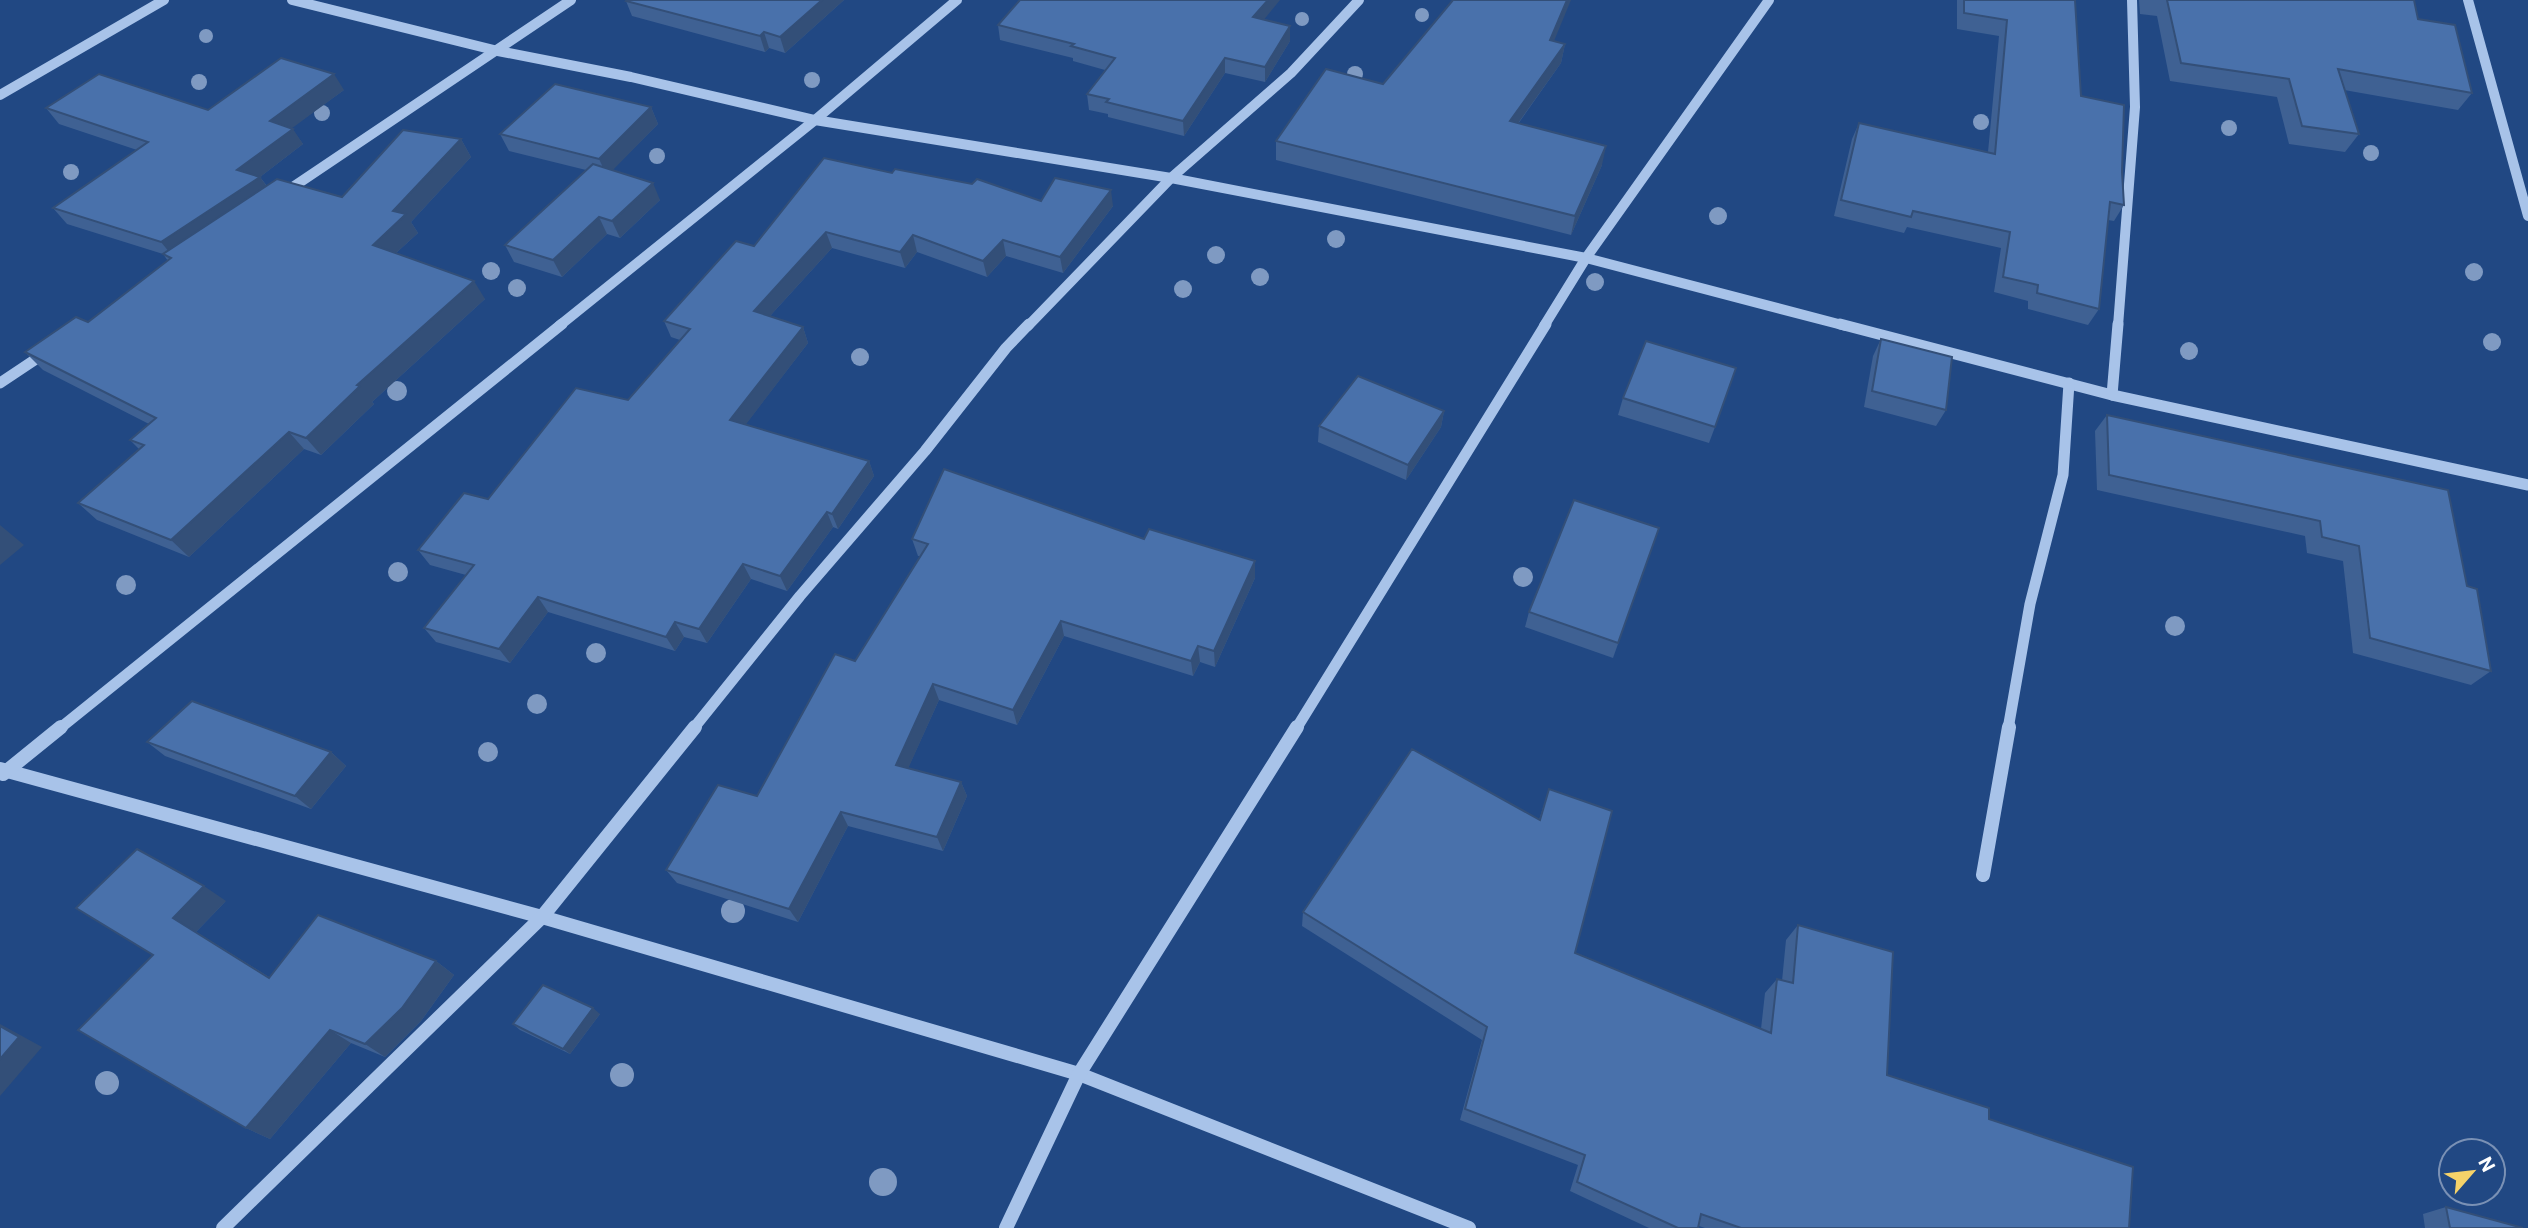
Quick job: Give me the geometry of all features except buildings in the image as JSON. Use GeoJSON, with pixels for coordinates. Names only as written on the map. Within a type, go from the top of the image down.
{"type":"FeatureCollection","features":[{"type":"Feature","properties":{"kind":"street"},"geometry":{"type":"LineString","coordinates":[[0,95],[164,0]]}},
{"type":"Feature","properties":{"kind":"street"},"geometry":{"type":"LineString","coordinates":[[292,0],[498,51],[631,77],[815,120],[1171,178],[1586,258],[2112,395],[2528,485]]}},
{"type":"Feature","properties":{"kind":"street"},"geometry":{"type":"LineString","coordinates":[[278,198],[571,0]]}},
{"type":"Feature","properties":{"kind":"street"},"geometry":{"type":"LineString","coordinates":[[2,772],[815,120],[957,0]]}},
{"type":"Feature","properties":{"kind":"street"},"geometry":{"type":"LineString","coordinates":[[223,1228],[542,917],[800,596],[925,451],[1006,348],[1171,178],[1291,73],[1359,0]]}},
{"type":"Feature","properties":{"kind":"street"},"geometry":{"type":"LineString","coordinates":[[1006,1228],[1079,1074],[1376,601],[1586,258],[1769,0]]}},
{"type":"Feature","properties":{"kind":"street"},"geometry":{"type":"LineString","coordinates":[[2112,395],[2136,107],[2132,0]]}},
{"type":"Feature","properties":{"kind":"street"},"geometry":{"type":"LineString","coordinates":[[2468,0],[2528,216]]}},
{"type":"Feature","properties":{"kind":"street"},"geometry":{"type":"LineString","coordinates":[[0,383],[58,344]]}},
{"type":"Feature","properties":{"kind":"street"},"geometry":{"type":"LineString","coordinates":[[1983,875],[2030,604],[2063,475],[2068,383]]}},
{"type":"Feature","properties":{"kind":"street"},"geometry":{"type":"LineString","coordinates":[[2,772],[542,917],[1079,1074],[1469,1228]]}}]}
